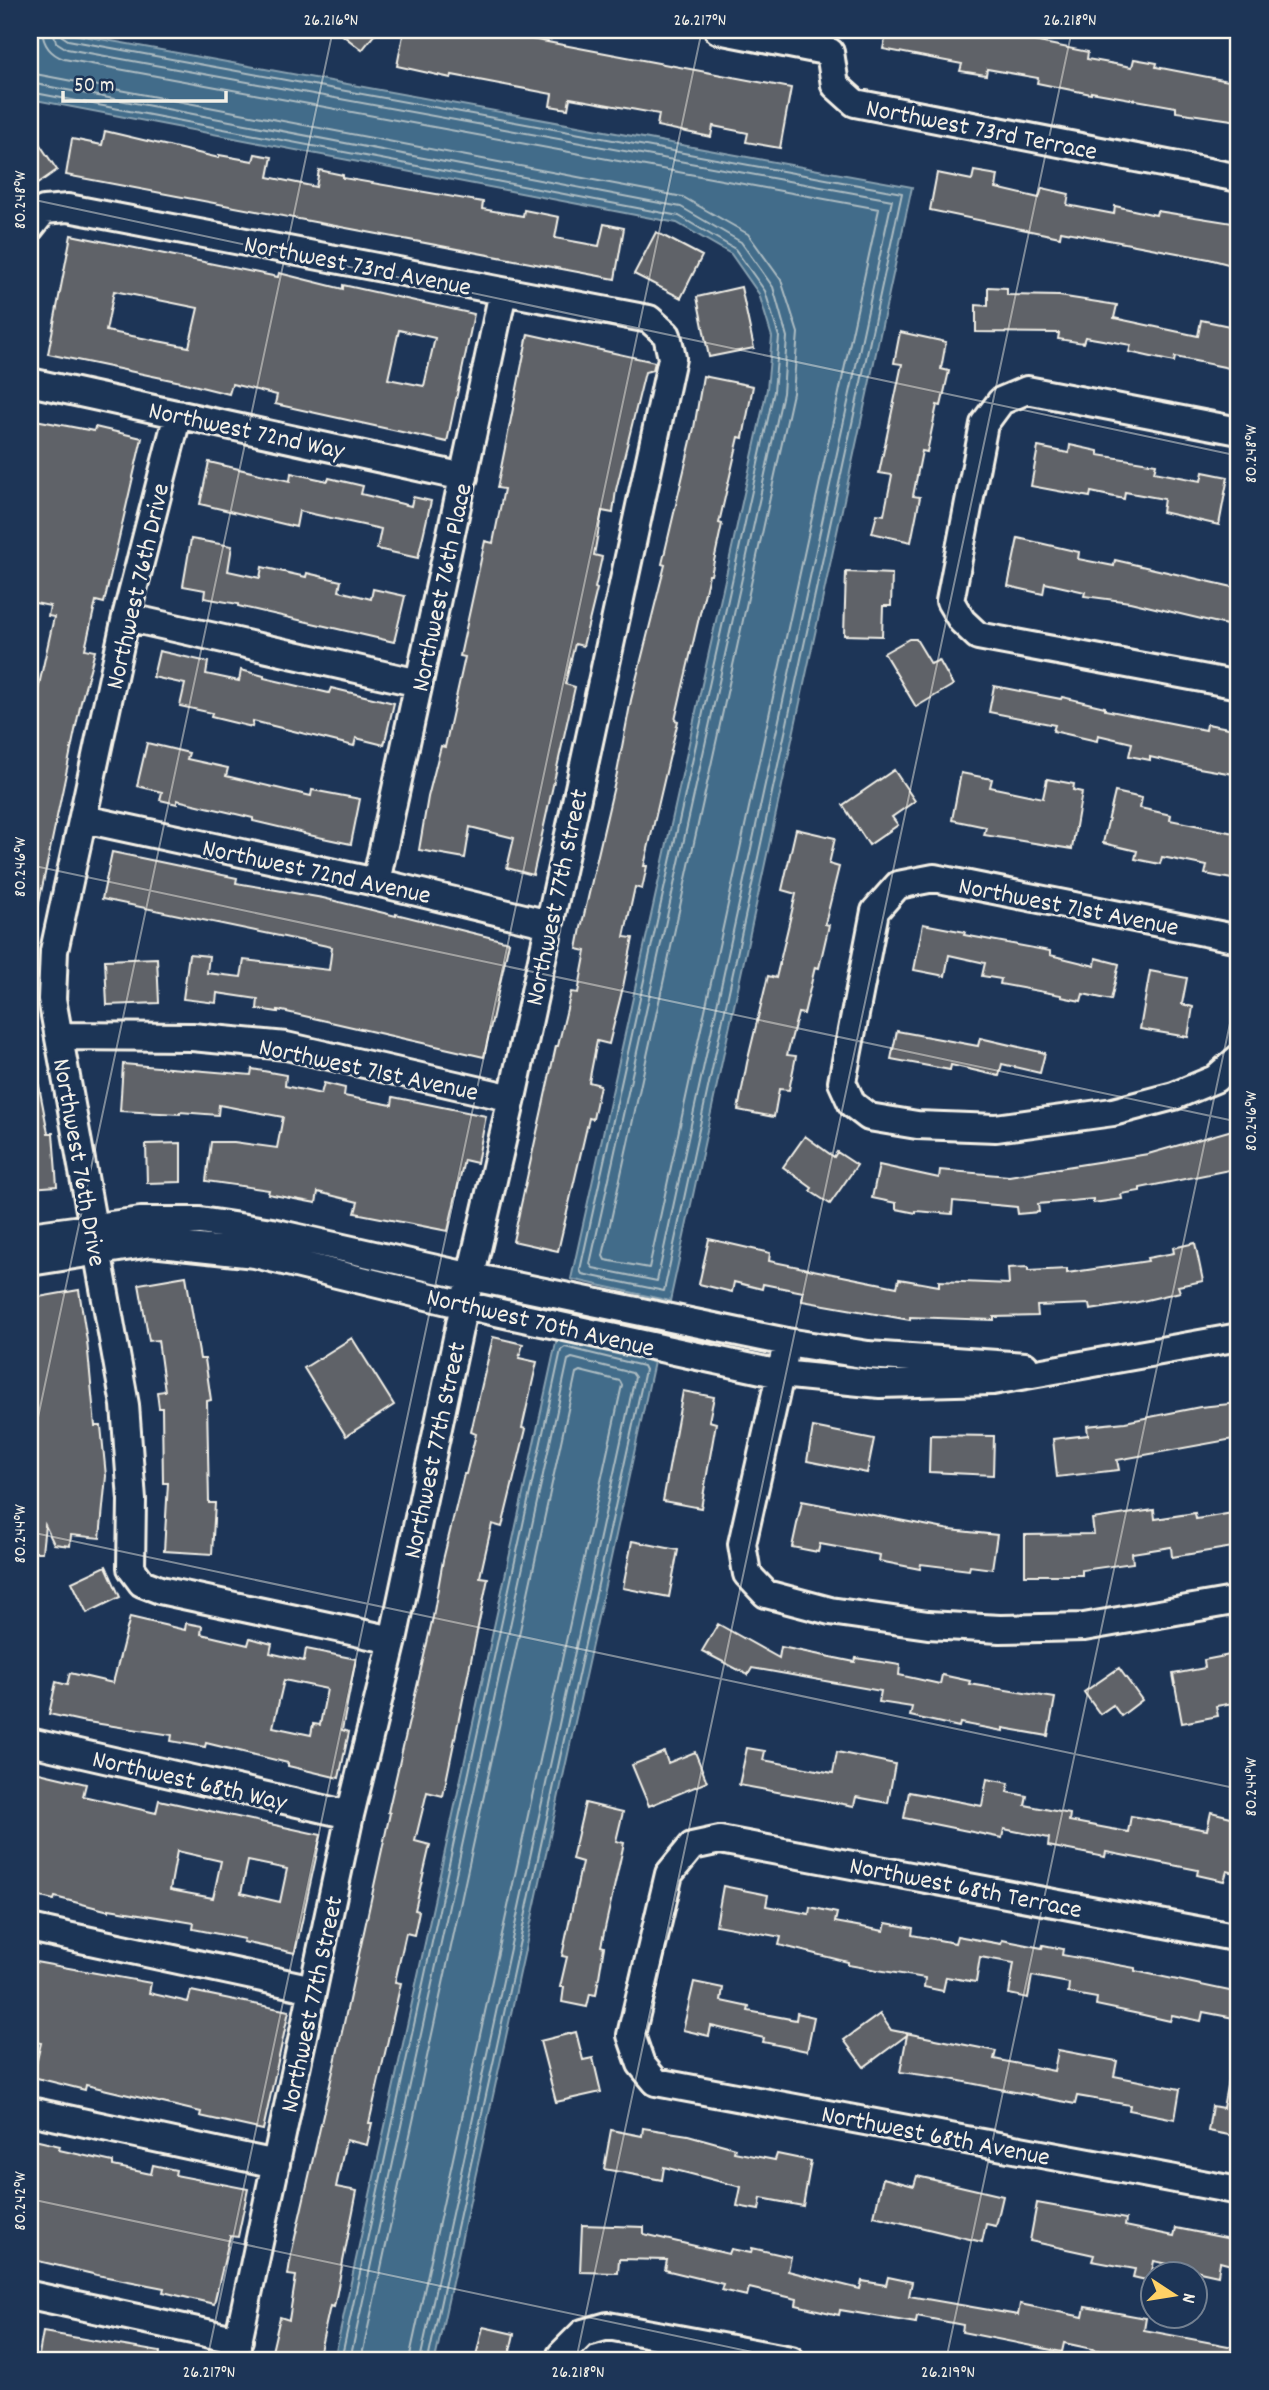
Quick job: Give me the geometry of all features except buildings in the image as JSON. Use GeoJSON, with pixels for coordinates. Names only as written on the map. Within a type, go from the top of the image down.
{"type":"FeatureCollection","features":[{"type":"Feature","properties":{"kind":"street","name":"Northwest 73rd Terrace"},"geometry":{"type":"LineString","coordinates":[[718,30],[832,41],[835,85],[855,103],[1239,178]]}},
{"type":"Feature","properties":{"kind":"street","name":"Northwest 73rd Avenue"},"geometry":{"type":"LineString","coordinates":[[37,219],[68,208],[649,319],[667,335]]}},
{"type":"Feature","properties":{"kind":"street","name":"Northwest 76th Place"},"geometry":{"type":"LineString","coordinates":[[376,882],[503,292]]}},
{"type":"Feature","properties":{"kind":"street","name":"Northwest 77th Street"},"geometry":{"type":"LineString","coordinates":[[236,2350],[350,1815],[393,1640],[672,358],[667,335]]}},
{"type":"Feature","properties":{"kind":"street","name":"Northwest 72nd Way"},"geometry":{"type":"LineString","coordinates":[[30,382],[464,477]]}},
{"type":"Feature","properties":{"kind":"street"},"geometry":{"type":"LineString","coordinates":[[1239,431],[1027,390],[1001,401],[984,424],[950,601],[962,621],[978,636],[1239,685]]}},
{"type":"Feature","properties":{"kind":"street","name":"Northwest 76th Drive"},"geometry":{"type":"LineString","coordinates":[[178,414],[127,618],[54,951],[52,999],[125,1405],[132,1500],[131,1568],[142,1583],[160,1590],[393,1640]]}},
{"type":"Feature","properties":{"kind":"street"},"geometry":{"type":"LineString","coordinates":[[127,618],[419,683]]}},
{"type":"Feature","properties":{"kind":"street","name":"Northwest 72nd Avenue"},"geometry":{"type":"LineString","coordinates":[[83,819],[376,882],[549,924]]}},
{"type":"Feature","properties":{"kind":"street","name":"Northwest 71st Avenue"},"geometry":{"type":"LineString","coordinates":[[1239,939],[934,878],[898,885],[875,911],[842,1082],[852,1104],[869,1117],[917,1125],[996,1128],[1114,1112],[1174,1096],[1214,1079],[1239,1058]]}},
{"type":"Feature","properties":{"kind":"street","name":"Northwest 71st Avenue"},"geometry":{"type":"LineString","coordinates":[[59,1036],[192,1037],[286,1046],[512,1098]]}},
{"type":"Feature","properties":{"kind":"street","name":"Northwest 70th Avenue"},"geometry":{"type":"LineString","coordinates":[[30,1262],[141,1220],[200,1221],[272,1233],[787,1342],[868,1354],[977,1361],[1055,1370]]}},
{"type":"Feature","properties":{"kind":"street","name":"Northwest 70th Avenue"},"geometry":{"type":"LineString","coordinates":[[30,1236],[150,1243],[256,1254],[464,1305],[780,1374],[880,1384],[993,1381],[1239,1337]]}},
{"type":"Feature","properties":{"kind":"street"},"geometry":{"type":"LineString","coordinates":[[787,1342],[742,1544],[747,1574],[766,1594],[830,1611],[928,1625],[1000,1629],[1084,1627],[1239,1600]]}},
{"type":"Feature","properties":{"kind":"street","name":"Northwest 68th Way"},"geometry":{"type":"LineString","coordinates":[[30,1742],[350,1815]]}},
{"type":"Feature","properties":{"kind":"street","name":"Northwest 68th Terrace"},"geometry":{"type":"LineString","coordinates":[[640,2064],[631,2035],[669,1874],[692,1846],[720,1840],[1239,1938]]}},
{"type":"Feature","properties":{"kind":"street"},"geometry":{"type":"LineString","coordinates":[[30,1928],[313,1989]]}},
{"type":"Feature","properties":{"kind":"street","name":"Northwest 68th Avenue"},"geometry":{"type":"LineString","coordinates":[[640,2064],[656,2082],[1239,2191]]}},
{"type":"Feature","properties":{"kind":"street"},"geometry":{"type":"LineString","coordinates":[[30,2111],[276,2164]]}},
{"type":"Feature","properties":{"kind":"street"},"geometry":{"type":"LineString","coordinates":[[30,2295],[236,2350]]}},
{"type":"Feature","properties":{"kind":"street"},"geometry":{"type":"LineString","coordinates":[[560,2360],[561,2355],[583,2333],[608,2326],[790,2360]]}},
{"type":"Feature","properties":{"kind":"water"},"geometry":{"type":"Polygon","coordinates":[[[30,30],[51,30],[912,187],[670,1301],[571,1279],[767,389],[772,337],[759,294],[731,254],[677,223],[30,99],[30,30]]]}},
{"type":"Feature","properties":{"kind":"water"},"geometry":{"type":"Polygon","coordinates":[[[557,1338],[654,1362],[435,2360],[334,2360],[557,1338]]]}}]}
